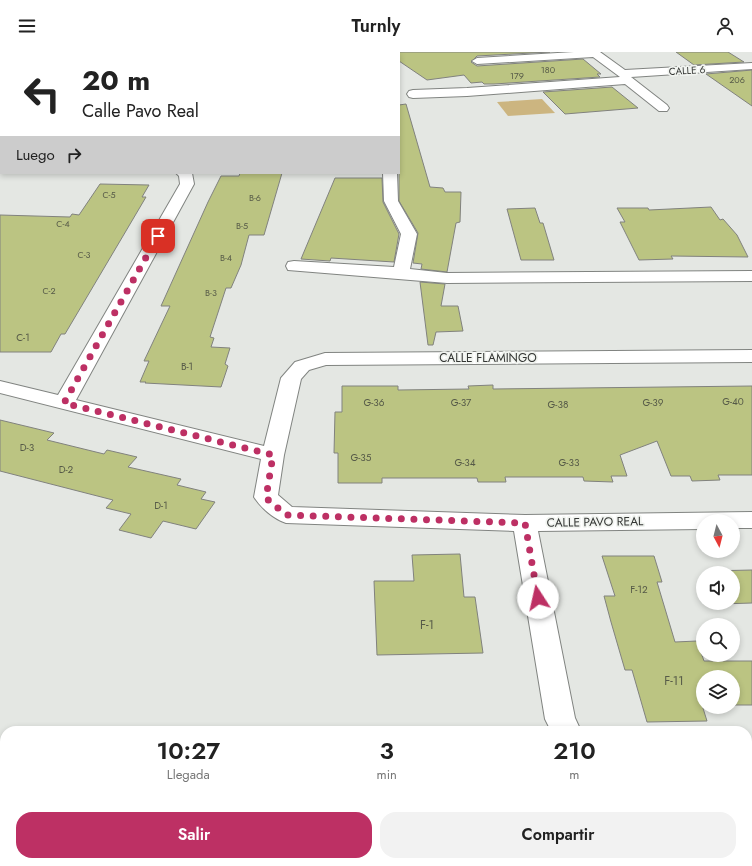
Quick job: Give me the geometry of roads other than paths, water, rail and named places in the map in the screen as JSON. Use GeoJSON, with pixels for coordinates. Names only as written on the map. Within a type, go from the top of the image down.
{"type":"FeatureCollection","features":[{"type":"Feature","properties":{"kind":"street"},"geometry":{"type":"LineString","coordinates":[[477,61],[594,53],[663,108]]}},
{"type":"Feature","properties":{"kind":"street","name":"CALLE 6"},"geometry":{"type":"LineString","coordinates":[[413,94],[467,92],[752,66]]}},
{"type":"Feature","properties":{"kind":"street"},"geometry":{"type":"LineString","coordinates":[[64,403],[187,184],[185,174]]}},
{"type":"Feature","properties":{"kind":"street"},"geometry":{"type":"LineString","coordinates":[[390,174],[391,201],[409,234],[402,273]]}},
{"type":"Feature","properties":{"kind":"street"},"geometry":{"type":"LineString","coordinates":[[294,266],[455,278],[752,276]]}},
{"type":"Feature","properties":{"kind":"street","name":"CALLE FLAMINGO"},"geometry":{"type":"LineString","coordinates":[[275,446],[291,378],[302,366],[325,359],[752,356]]}},
{"type":"Feature","properties":{"kind":"street"},"geometry":{"type":"LineString","coordinates":[[0,386],[64,403],[275,446]]}},
{"type":"Feature","properties":{"kind":"street","name":"CALLE PAVO REAL"},"geometry":{"type":"LineString","coordinates":[[275,446],[266,498],[286,515],[525,523],[752,520]]}},
{"type":"Feature","properties":{"kind":"street"},"geometry":{"type":"LineString","coordinates":[[525,523],[560,719],[564,726]]}}]}
